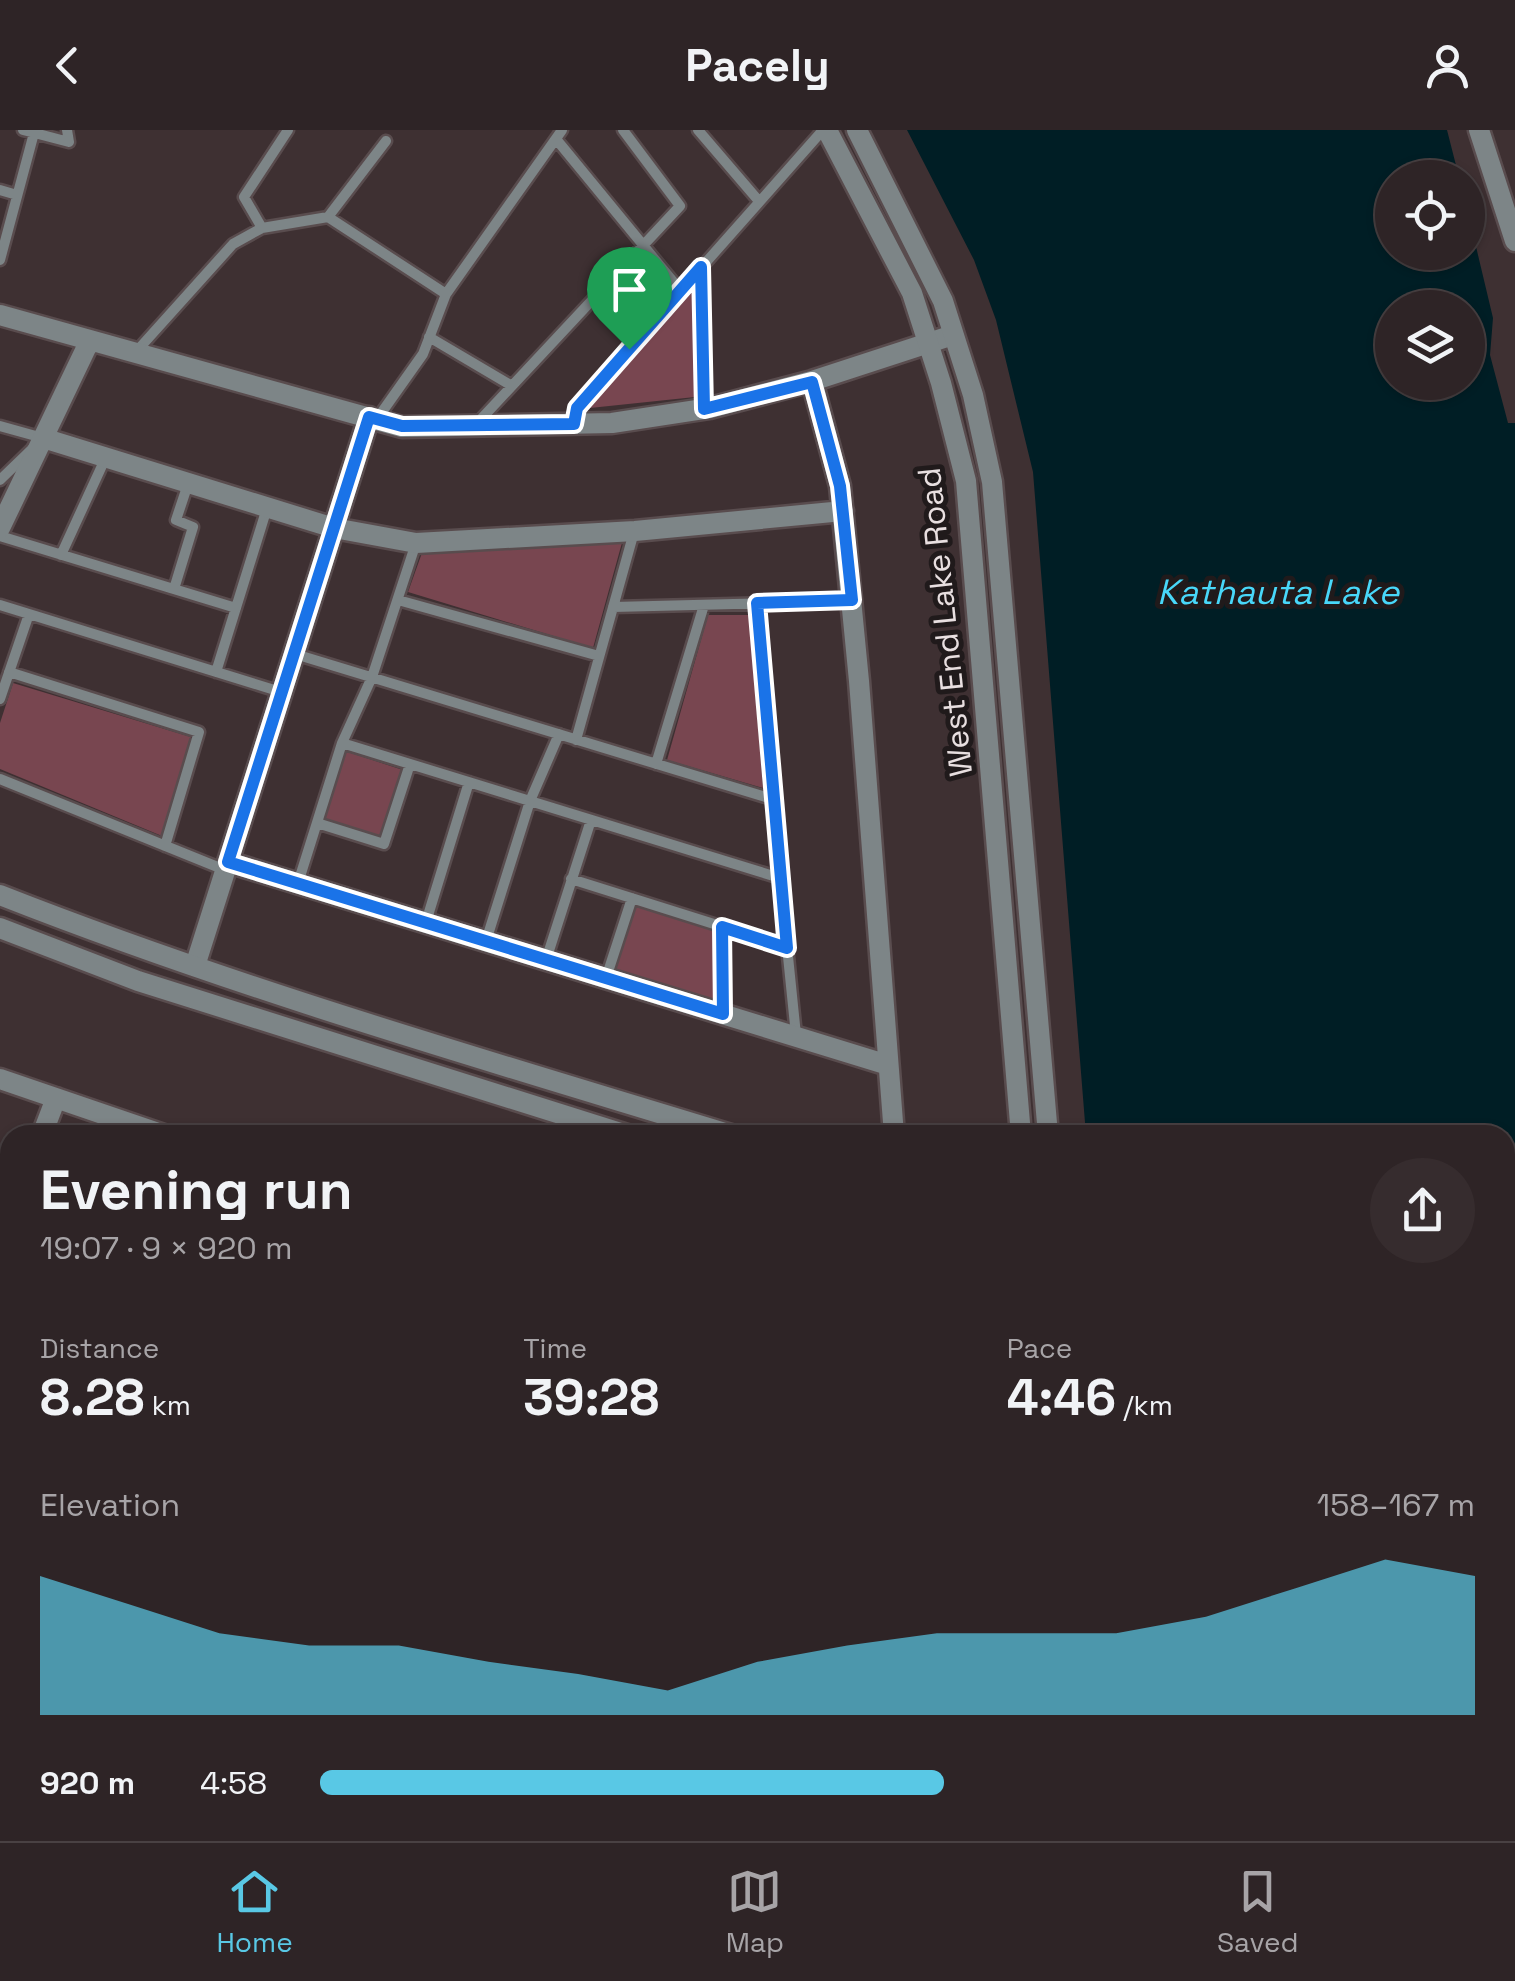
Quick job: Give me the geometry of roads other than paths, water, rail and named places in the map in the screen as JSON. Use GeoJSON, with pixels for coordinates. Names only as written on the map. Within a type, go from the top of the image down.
{"type":"FeatureCollection","features":[{"type":"Feature","properties":{"kind":"street","name":"West End Lake Road"},"geometry":{"type":"LineString","coordinates":[[825,130],[912,294],[930,343],[966,481],[1020,1125]]}},
{"type":"Feature","properties":{"kind":"street","name":"West End Lake Road"},"geometry":{"type":"LineString","coordinates":[[857,130],[942,300],[973,395],[992,482],[1047,1125]]}},
{"type":"Feature","properties":{"kind":"street"},"geometry":{"type":"LineString","coordinates":[[1479,130],[1515,240]]}},
{"type":"Feature","properties":{"kind":"street"},"geometry":{"type":"LineString","coordinates":[[0,315],[402,426],[612,423],[704,409],[812,382],[953,335]]}},
{"type":"Feature","properties":{"kind":"street"},"geometry":{"type":"LineString","coordinates":[[0,528],[90,340]]}},
{"type":"Feature","properties":{"kind":"street"},"geometry":{"type":"LineString","coordinates":[[812,382],[840,486],[843,512],[893,1125]]}},
{"type":"Feature","properties":{"kind":"street"},"geometry":{"type":"LineString","coordinates":[[194,966],[373,418]]}},
{"type":"Feature","properties":{"kind":"street"},"geometry":{"type":"LineString","coordinates":[[43,438],[334,528],[416,543],[634,531],[843,512]]}},
{"type":"Feature","properties":{"kind":"street"},"geometry":{"type":"LineString","coordinates":[[226,866],[298,884],[888,1066]]}},
{"type":"Feature","properties":{"kind":"street"},"geometry":{"type":"LineString","coordinates":[[1,899],[194,966],[699,1125]]}},
{"type":"Feature","properties":{"kind":"street"},"geometry":{"type":"LineString","coordinates":[[0,928],[138,981],[595,1125]]}},
{"type":"Feature","properties":{"kind":"street"},"geometry":{"type":"LineString","coordinates":[[0,1079],[135,1125]]}},
{"type":"Feature","properties":{"kind":"street"},"geometry":{"type":"LineString","coordinates":[[46,1125],[56,1098]]}},
{"type":"Feature","properties":{"kind":"lane"},"geometry":{"type":"LineString","coordinates":[[0,260],[28,131],[69,142],[67,130]]}},
{"type":"Feature","properties":{"kind":"lane"},"geometry":{"type":"LineString","coordinates":[[262,228],[244,197],[288,130]]}},
{"type":"Feature","properties":{"kind":"lane"},"geometry":{"type":"LineString","coordinates":[[482,425],[482,418],[680,206],[622,130]]}},
{"type":"Feature","properties":{"kind":"lane"},"geometry":{"type":"LineString","coordinates":[[698,130],[758,200]]}},
{"type":"Feature","properties":{"kind":"lane"},"geometry":{"type":"LineString","coordinates":[[574,424],[577,408],[758,200],[825,130]]}},
{"type":"Feature","properties":{"kind":"lane"},"geometry":{"type":"LineString","coordinates":[[373,418],[423,354],[446,294],[559,134],[680,290]]}},
{"type":"Feature","properties":{"kind":"lane"},"geometry":{"type":"LineString","coordinates":[[328,217],[386,140]]}},
{"type":"Feature","properties":{"kind":"lane"},"geometry":{"type":"LineString","coordinates":[[0,190],[17,195]]}},
{"type":"Feature","properties":{"kind":"lane"},"geometry":{"type":"LineString","coordinates":[[136,352],[234,244],[262,228],[328,217],[446,294]]}},
{"type":"Feature","properties":{"kind":"lane"},"geometry":{"type":"LineString","coordinates":[[701,267],[704,409]]}},
{"type":"Feature","properties":{"kind":"lane"},"geometry":{"type":"LineString","coordinates":[[429,338],[512,386]]}},
{"type":"Feature","properties":{"kind":"lane"},"geometry":{"type":"LineString","coordinates":[[0,426],[43,438]]}},
{"type":"Feature","properties":{"kind":"lane"},"geometry":{"type":"LineString","coordinates":[[0,480],[43,438]]}},
{"type":"Feature","properties":{"kind":"lane"},"geometry":{"type":"LineString","coordinates":[[61,555],[106,457]]}},
{"type":"Feature","properties":{"kind":"lane"},"geometry":{"type":"LineString","coordinates":[[174,589],[193,526],[176,520],[189,483]]}},
{"type":"Feature","properties":{"kind":"lane"},"geometry":{"type":"LineString","coordinates":[[216,672],[267,507]]}},
{"type":"Feature","properties":{"kind":"lane"},"geometry":{"type":"LineString","coordinates":[[576,740],[634,531]]}},
{"type":"Feature","properties":{"kind":"lane"},"geometry":{"type":"LineString","coordinates":[[0,536],[236,608]]}},
{"type":"Feature","properties":{"kind":"lane"},"geometry":{"type":"LineString","coordinates":[[298,884],[342,744],[372,678],[416,543]]}},
{"type":"Feature","properties":{"kind":"lane"},"geometry":{"type":"LineString","coordinates":[[398,600],[600,656]]}},
{"type":"Feature","properties":{"kind":"lane"},"geometry":{"type":"LineString","coordinates":[[613,608],[852,600]]}},
{"type":"Feature","properties":{"kind":"lane"},"geometry":{"type":"LineString","coordinates":[[757,603],[796,1037]]}},
{"type":"Feature","properties":{"kind":"lane"},"geometry":{"type":"LineString","coordinates":[[0,605],[282,692]]}},
{"type":"Feature","properties":{"kind":"lane"},"geometry":{"type":"LineString","coordinates":[[656,764],[704,605]]}},
{"type":"Feature","properties":{"kind":"lane"},"geometry":{"type":"LineString","coordinates":[[0,699],[28,614]]}},
{"type":"Feature","properties":{"kind":"lane"},"geometry":{"type":"LineString","coordinates":[[294,654],[772,799]]}},
{"type":"Feature","properties":{"kind":"lane"},"geometry":{"type":"LineString","coordinates":[[9,672],[199,732],[165,846]]}},
{"type":"Feature","properties":{"kind":"lane"},"geometry":{"type":"LineString","coordinates":[[486,942],[530,801],[559,734]]}},
{"type":"Feature","properties":{"kind":"lane"},"geometry":{"type":"LineString","coordinates":[[342,744],[780,878]]}},
{"type":"Feature","properties":{"kind":"lane"},"geometry":{"type":"LineString","coordinates":[[317,823],[384,844],[410,764]]}},
{"type":"Feature","properties":{"kind":"lane"},"geometry":{"type":"LineString","coordinates":[[0,780],[165,846],[226,866]]}},
{"type":"Feature","properties":{"kind":"lane"},"geometry":{"type":"LineString","coordinates":[[425,923],[470,782]]}},
{"type":"Feature","properties":{"kind":"lane"},"geometry":{"type":"LineString","coordinates":[[546,960],[591,820]]}},
{"type":"Feature","properties":{"kind":"lane"},"geometry":{"type":"LineString","coordinates":[[572,880],[787,948]]}},
{"type":"Feature","properties":{"kind":"lane"},"geometry":{"type":"LineString","coordinates":[[606,979],[632,898]]}},
{"type":"Feature","properties":{"kind":"lane"},"geometry":{"type":"LineString","coordinates":[[722,927],[723,1014]]}},
{"type":"Feature","properties":{"kind":"water","name":"Kathauta Lake"},"geometry":{"type":"Polygon","coordinates":[[[907,130],[1447,130],[1455,160],[1375,160],[1375,270],[1482,270],[1493,318],[1490,355],[1508,423],[1515,423],[1515,1125],[1085,1125],[1033,472],[996,320],[974,260],[907,130]]]}}]}
